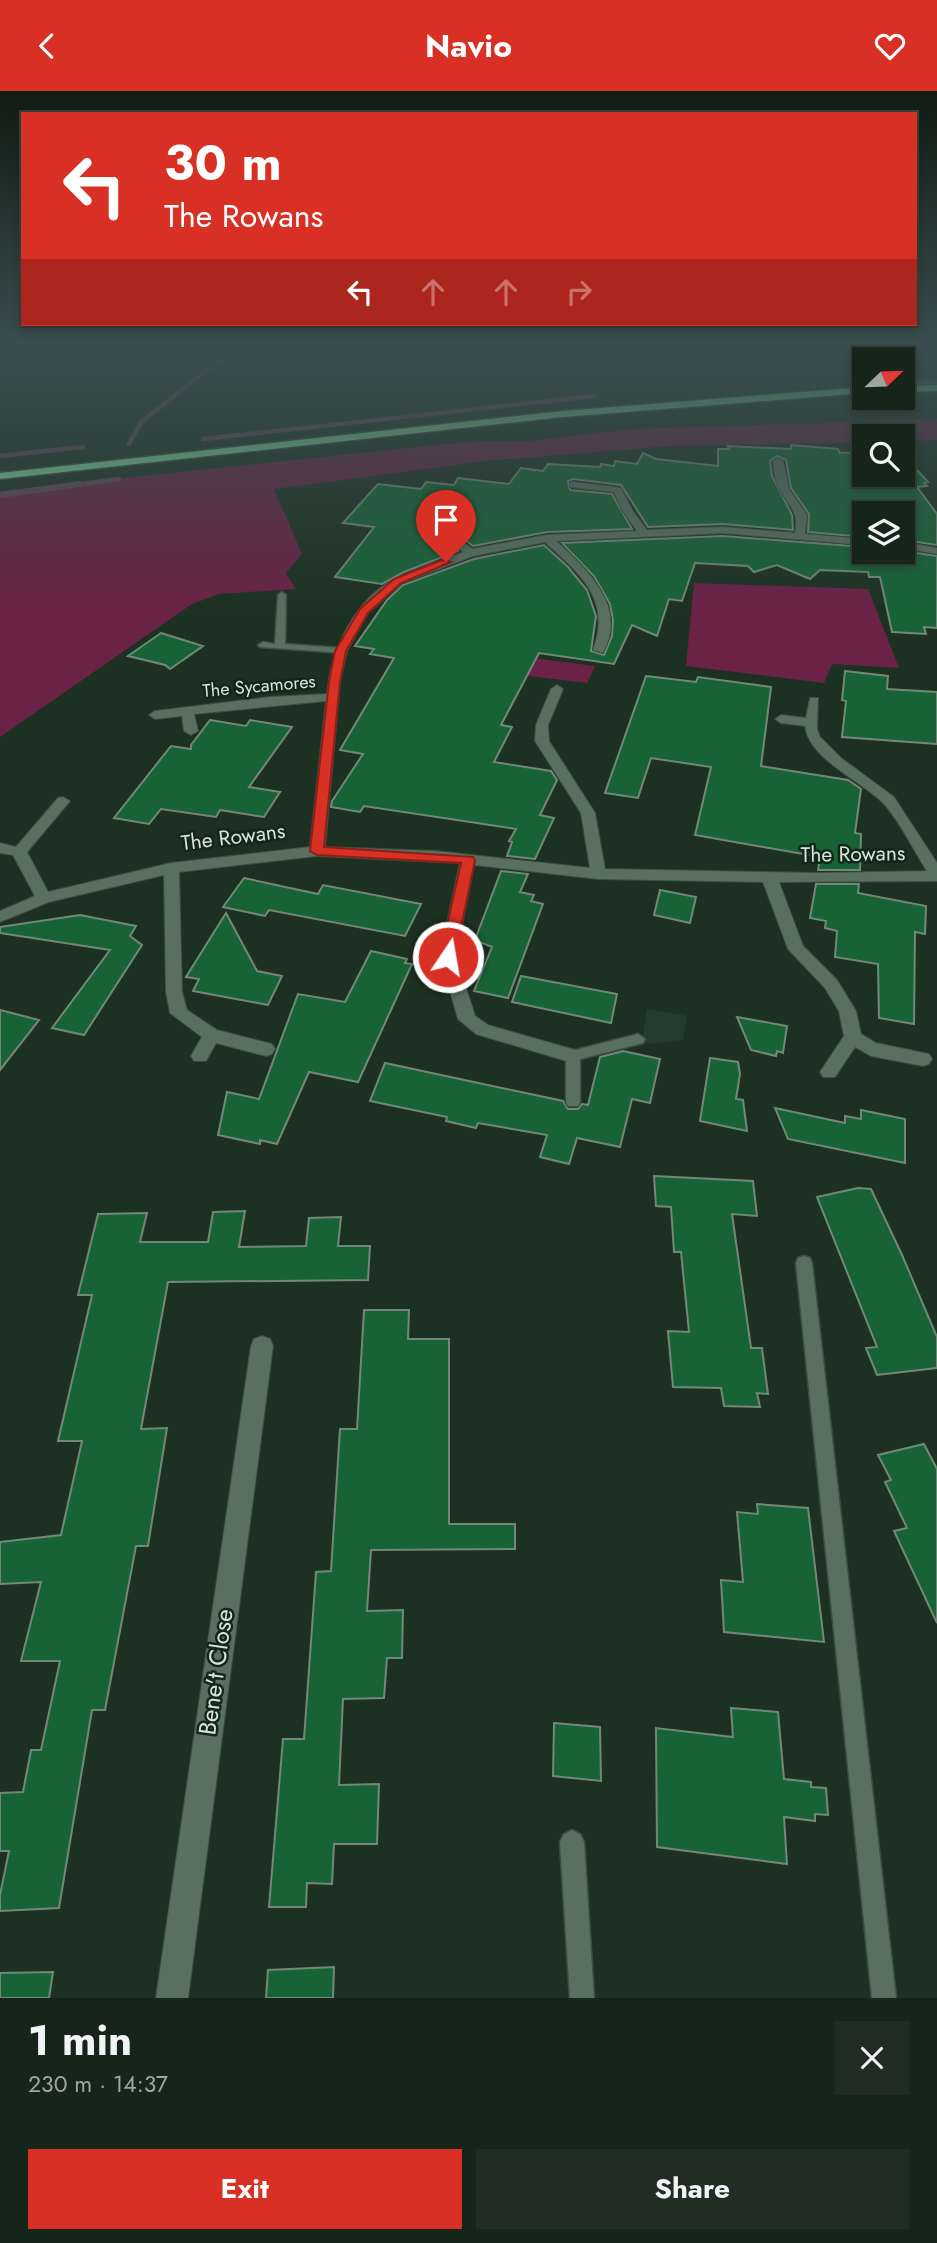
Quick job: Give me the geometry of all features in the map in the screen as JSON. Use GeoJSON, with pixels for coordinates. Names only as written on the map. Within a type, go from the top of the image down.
{"type":"FeatureCollection","features":[{"type":"Feature","properties":{"kind":"highway"},"geometry":{"type":"LineString","coordinates":[[0,476],[381,434]]}},
{"type":"Feature","properties":{"kind":"street"},"geometry":{"type":"LineString","coordinates":[[778,461],[783,488],[799,506],[803,523],[799,538]]}},
{"type":"Feature","properties":{"kind":"street"},"geometry":{"type":"LineString","coordinates":[[620,478],[618,490],[627,510],[644,533]]}},
{"type":"Feature","properties":{"kind":"street"},"geometry":{"type":"LineString","coordinates":[[573,485],[618,490]]}},
{"type":"Feature","properties":{"kind":"street"},"geometry":{"type":"LineString","coordinates":[[443,497],[435,508],[435,524],[470,553]]}},
{"type":"Feature","properties":{"kind":"street","name":"The Sycamores"},"geometry":{"type":"LineString","coordinates":[[317,851],[341,651],[363,611],[398,581],[470,553],[547,538],[723,530],[852,541]]}},
{"type":"Feature","properties":{"kind":"street"},"geometry":{"type":"LineString","coordinates":[[547,538],[573,561],[604,606],[605,634],[599,650]]}},
{"type":"Feature","properties":{"kind":"street"},"geometry":{"type":"LineString","coordinates":[[915,547],[937,551]]}},
{"type":"Feature","properties":{"kind":"street"},"geometry":{"type":"LineString","coordinates":[[557,689],[542,725],[542,741],[588,813],[598,874]]}},
{"type":"Feature","properties":{"kind":"street","name":"The Sycamores"},"geometry":{"type":"LineString","coordinates":[[155,715],[334,697]]}},
{"type":"Feature","properties":{"kind":"street"},"geometry":{"type":"LineString","coordinates":[[781,719],[811,723],[814,701]]}},
{"type":"Feature","properties":{"kind":"street","name":"The Sycamores"},"geometry":{"type":"LineString","coordinates":[[187,711],[191,731]]}},
{"type":"Feature","properties":{"kind":"street","name":"The Rowans"},"geometry":{"type":"LineString","coordinates":[[0,917],[44,898],[172,868],[317,851],[468,860],[598,874],[937,876],[889,800],[822,749],[814,738],[811,723]]}},
{"type":"Feature","properties":{"kind":"street"},"geometry":{"type":"LineString","coordinates":[[19,852],[63,801]]}},
{"type":"Feature","properties":{"kind":"street"},"geometry":{"type":"LineString","coordinates":[[0,848],[19,852],[44,898]]}},
{"type":"Feature","properties":{"kind":"street"},"geometry":{"type":"LineString","coordinates":[[468,860],[448,957],[467,1019],[482,1030],[573,1056]]}},
{"type":"Feature","properties":{"kind":"street","name":"The Rowans"},"geometry":{"type":"LineString","coordinates":[[172,868],[174,992],[177,1009],[191,1024],[212,1035],[266,1048]]}},
{"type":"Feature","properties":{"kind":"street"},"geometry":{"type":"LineString","coordinates":[[769,877],[796,949],[831,984],[847,1011],[853,1037],[871,1049],[923,1059]]}},
{"type":"Feature","properties":{"kind":"street"},"geometry":{"type":"LineString","coordinates":[[200,1056],[212,1035]]}},
{"type":"Feature","properties":{"kind":"street"},"geometry":{"type":"LineString","coordinates":[[830,1072],[853,1037]]}},
{"type":"Feature","properties":{"kind":"street","name":"Bene't Close"},"geometry":{"type":"LineString","coordinates":[[172,1998],[262,1346]]}},
{"type":"Feature","properties":{"kind":"lane"},"geometry":{"type":"LineString","coordinates":[[281,647],[282,595]]}},
{"type":"Feature","properties":{"kind":"lane"},"geometry":{"type":"LineString","coordinates":[[263,645],[341,651]]}},
{"type":"Feature","properties":{"kind":"lane"},"geometry":{"type":"LineString","coordinates":[[573,1102],[573,1056],[638,1039]]}},
{"type":"Feature","properties":{"kind":"lane"},"geometry":{"type":"LineString","coordinates":[[804,1263],[884,1998]]}},
{"type":"Feature","properties":{"kind":"lane"},"geometry":{"type":"LineString","coordinates":[[572,1842],[582,1998]]}},
{"type":"Feature","properties":{"kind":"shaded area"},"geometry":{"type":"Polygon","coordinates":[[[588,434],[852,434],[852,442],[669,446],[485,461],[274,489],[302,554],[286,573],[296,589],[219,594],[192,604],[0,737],[0,491],[464,442],[530,441],[588,434]]]}},
{"type":"Feature","properties":{"kind":"shaded area"},"geometry":{"type":"Polygon","coordinates":[[[915,434],[937,434],[937,440],[915,441],[915,434]]]}},
{"type":"Feature","properties":{"kind":"shaded area"},"geometry":{"type":"Polygon","coordinates":[[[694,583],[868,589],[899,668],[832,664],[824,683],[686,666],[694,583]]]}},
{"type":"Feature","properties":{"kind":"shaded area"},"geometry":{"type":"Polygon","coordinates":[[[479,651],[595,666],[587,683],[470,669],[479,651]]]}},
{"type":"Feature","properties":{"kind":"shaded area"},"geometry":{"type":"Polygon","coordinates":[[[647,1009],[687,1016],[683,1040],[647,1044],[643,1034],[647,1009]]]}},
{"type":"Feature","properties":{"kind":"building"},"geometry":{"type":"Polygon","coordinates":[[[791,445],[852,452],[852,487],[915,487],[915,468],[928,482],[924,483],[927,486],[917,487],[937,514],[937,545],[915,542],[915,501],[852,501],[852,536],[808,532],[809,514],[791,488],[786,460],[777,456],[770,461],[772,476],[792,515],[793,530],[723,524],[648,527],[621,485],[573,479],[568,481],[570,490],[612,494],[632,529],[547,532],[473,546],[443,522],[443,509],[450,496],[441,492],[428,506],[427,524],[458,551],[404,572],[382,584],[335,577],[374,527],[343,523],[378,484],[421,489],[426,482],[454,485],[458,478],[509,484],[521,468],[543,471],[548,464],[600,467],[601,464],[614,466],[615,461],[637,464],[643,453],[656,459],[718,466],[718,449],[729,449],[728,446],[791,449],[791,445]]]}},
{"type":"Feature","properties":{"kind":"building"},"geometry":{"type":"Polygon","coordinates":[[[723,536],[852,546],[852,564],[915,564],[915,553],[937,556],[937,628],[924,627],[926,634],[892,632],[880,577],[869,577],[868,572],[820,570],[810,579],[777,565],[754,572],[748,566],[695,563],[682,601],[669,599],[657,636],[632,625],[614,664],[539,653],[501,725],[512,727],[494,762],[551,771],[557,780],[540,815],[554,818],[535,859],[507,856],[512,842],[509,841],[516,829],[364,806],[360,812],[331,807],[332,801],[363,754],[340,750],[394,658],[370,654],[374,649],[355,646],[387,600],[403,585],[474,559],[544,545],[568,567],[587,590],[596,616],[591,651],[604,655],[612,636],[610,604],[594,576],[562,543],[723,536]]]}},
{"type":"Feature","properties":{"kind":"building"},"geometry":{"type":"Polygon","coordinates":[[[161,633],[203,646],[170,669],[165,665],[128,656],[161,633]]]}},
{"type":"Feature","properties":{"kind":"building"},"geometry":{"type":"Polygon","coordinates":[[[845,671],[888,676],[887,689],[937,692],[937,744],[842,737],[846,701],[842,700],[845,671]]]}},
{"type":"Feature","properties":{"kind":"building"},"geometry":{"type":"Polygon","coordinates":[[[646,676],[696,682],[698,677],[771,687],[761,766],[848,780],[861,789],[855,833],[861,834],[860,870],[818,870],[820,857],[695,835],[711,767],[651,758],[638,798],[605,793],[646,676]]]}},
{"type":"Feature","properties":{"kind":"building"},"geometry":{"type":"Polygon","coordinates":[[[210,720],[246,726],[250,720],[292,727],[249,787],[280,792],[264,817],[220,810],[216,817],[161,809],[149,824],[114,818],[171,746],[191,749],[191,745],[210,720]]]}},
{"type":"Feature","properties":{"kind":"building"},"geometry":{"type":"Polygon","coordinates":[[[501,871],[528,874],[520,892],[534,895],[531,901],[543,904],[508,998],[474,991],[492,947],[475,940],[501,871]]]}},
{"type":"Feature","properties":{"kind":"building"},"geometry":{"type":"Polygon","coordinates":[[[244,878],[318,894],[323,885],[421,904],[405,936],[269,910],[265,916],[223,907],[244,878]]]}},
{"type":"Feature","properties":{"kind":"building"},"geometry":{"type":"Polygon","coordinates":[[[816,884],[859,884],[858,893],[926,906],[925,934],[915,932],[914,1024],[879,1018],[878,964],[835,957],[837,931],[825,928],[826,921],[810,918],[816,884]]]}},
{"type":"Feature","properties":{"kind":"building"},"geometry":{"type":"Polygon","coordinates":[[[660,890],[696,897],[690,923],[654,915],[660,890]]]}},
{"type":"Feature","properties":{"kind":"building"},"geometry":{"type":"Polygon","coordinates":[[[226,913],[257,971],[282,976],[268,1005],[193,991],[199,979],[186,977],[226,913]]]}},
{"type":"Feature","properties":{"kind":"building"},"geometry":{"type":"Polygon","coordinates":[[[80,915],[136,926],[130,936],[142,945],[84,1035],[52,1028],[110,950],[0,933],[0,927],[80,915]]]}},
{"type":"Feature","properties":{"kind":"building"},"geometry":{"type":"Polygon","coordinates":[[[371,951],[407,959],[405,963],[412,964],[358,1082],[309,1072],[277,1144],[260,1140],[260,1144],[218,1135],[227,1092],[259,1099],[298,994],[345,1002],[371,951]]]}},
{"type":"Feature","properties":{"kind":"building"},"geometry":{"type":"Polygon","coordinates":[[[521,976],[617,994],[611,1023],[512,1002],[521,976]]]}},
{"type":"Feature","properties":{"kind":"building"},"geometry":{"type":"Polygon","coordinates":[[[0,1010],[39,1020],[0,1070],[0,1010]]]}},
{"type":"Feature","properties":{"kind":"building"},"geometry":{"type":"Polygon","coordinates":[[[737,1017],[787,1026],[783,1053],[777,1051],[776,1056],[751,1050],[737,1017]]]}},
{"type":"Feature","properties":{"kind":"building"},"geometry":{"type":"Polygon","coordinates":[[[623,1051],[660,1059],[650,1103],[632,1099],[620,1147],[577,1138],[569,1164],[540,1157],[547,1135],[478,1123],[476,1128],[446,1121],[447,1117],[370,1101],[385,1063],[563,1101],[568,1109],[578,1109],[582,1104],[588,1105],[600,1057],[623,1051]]]}},
{"type":"Feature","properties":{"kind":"building"},"geometry":{"type":"Polygon","coordinates":[[[710,1058],[738,1062],[740,1074],[736,1099],[743,1100],[747,1131],[700,1121],[710,1058]]]}},
{"type":"Feature","properties":{"kind":"building"},"geometry":{"type":"Polygon","coordinates":[[[775,1108],[845,1123],[845,1116],[861,1119],[861,1110],[905,1119],[905,1163],[788,1139],[775,1108]]]}},
{"type":"Feature","properties":{"kind":"building"},"geometry":{"type":"Polygon","coordinates":[[[654,1176],[753,1181],[757,1216],[732,1214],[751,1348],[762,1348],[768,1394],[757,1393],[760,1407],[724,1406],[721,1388],[673,1387],[668,1331],[689,1332],[681,1252],[674,1252],[671,1207],[656,1206],[654,1176]]]}},
{"type":"Feature","properties":{"kind":"building"},"geometry":{"type":"Polygon","coordinates":[[[858,1188],[871,1189],[902,1255],[937,1337],[937,1368],[877,1375],[866,1348],[877,1347],[817,1197],[858,1188]]]}},
{"type":"Feature","properties":{"kind":"building"},"geometry":{"type":"Polygon","coordinates":[[[245,1211],[239,1247],[306,1246],[309,1218],[341,1217],[338,1246],[370,1246],[368,1280],[168,1282],[141,1429],[167,1428],[148,1546],[136,1546],[105,1710],[92,1710],[59,1908],[0,1911],[0,1895],[9,1851],[0,1851],[0,1793],[23,1792],[31,1750],[41,1750],[60,1661],[21,1661],[41,1582],[0,1584],[0,1542],[61,1535],[82,1441],[58,1441],[92,1295],[78,1295],[98,1214],[147,1213],[140,1242],[208,1242],[213,1212],[245,1211]]]}},
{"type":"Feature","properties":{"kind":"building"},"geometry":{"type":"Polygon","coordinates":[[[364,1310],[409,1310],[408,1339],[449,1339],[449,1524],[515,1524],[515,1549],[371,1550],[367,1611],[403,1610],[402,1658],[387,1658],[384,1698],[343,1699],[339,1785],[379,1784],[377,1844],[334,1844],[332,1884],[307,1883],[306,1907],[269,1907],[283,1739],[304,1739],[316,1572],[331,1571],[340,1429],[357,1429],[364,1310]]]}},
{"type":"Feature","properties":{"kind":"building"},"geometry":{"type":"Polygon","coordinates":[[[924,1444],[937,1469],[937,1623],[894,1531],[907,1528],[885,1482],[891,1480],[878,1455],[924,1444]]]}},
{"type":"Feature","properties":{"kind":"building"},"geometry":{"type":"Polygon","coordinates":[[[757,1504],[808,1508],[824,1642],[724,1632],[721,1580],[743,1582],[737,1512],[758,1514],[757,1504]]]}},
{"type":"Feature","properties":{"kind":"building"},"geometry":{"type":"Polygon","coordinates":[[[731,1708],[778,1712],[784,1779],[811,1782],[811,1787],[826,1788],[828,1815],[815,1814],[815,1821],[784,1817],[787,1864],[657,1847],[656,1728],[733,1737],[731,1708]]]}},
{"type":"Feature","properties":{"kind":"building"},"geometry":{"type":"Polygon","coordinates":[[[554,1723],[600,1727],[601,1781],[553,1776],[554,1723]]]}},
{"type":"Feature","properties":{"kind":"building"},"geometry":{"type":"Polygon","coordinates":[[[334,1967],[333,1998],[266,1998],[268,1970],[334,1967]]]}},
{"type":"Feature","properties":{"kind":"building"},"geometry":{"type":"Polygon","coordinates":[[[53,1972],[49,1998],[0,1998],[0,1973],[53,1972]]]}},
{"type":"Feature","properties":{"kind":"waterway"},"geometry":{"type":"LineString","coordinates":[[129,444],[134,434]]}},
{"type":"Feature","properties":{"kind":"waterway"},"geometry":{"type":"LineString","coordinates":[[203,439],[249,434]]}},
{"type":"Feature","properties":{"kind":"waterway"},"geometry":{"type":"LineString","coordinates":[[0,456],[83,447]]}},
{"type":"Feature","properties":{"kind":"waterway"},"geometry":{"type":"LineString","coordinates":[[67,486],[119,479]]}},
{"type":"Feature","properties":{"kind":"waterway"},"geometry":{"type":"LineString","coordinates":[[0,495],[80,484]]}},
{"type":"Feature","properties":{"kind":"route"},"geometry":{"type":"LineString","coordinates":[[446,562],[398,581],[363,611],[341,651],[334,682],[317,851],[468,860],[448,957]]}}]}
